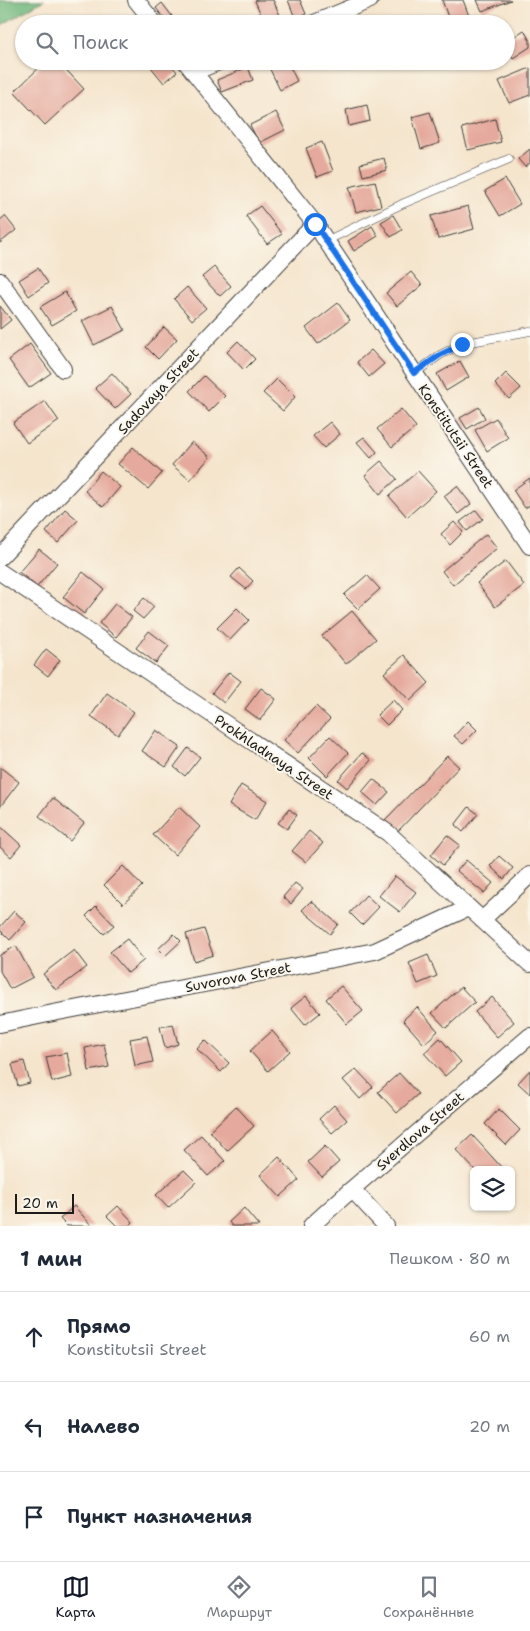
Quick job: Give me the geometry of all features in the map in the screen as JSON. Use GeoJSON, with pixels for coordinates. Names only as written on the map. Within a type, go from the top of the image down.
{"type":"FeatureCollection","features":[{"type":"Feature","properties":{"kind":"street"},"geometry":{"type":"LineString","coordinates":[[136,0],[148,15]]}},
{"type":"Feature","properties":{"kind":"street"},"geometry":{"type":"LineString","coordinates":[[334,15],[370,0]]}},
{"type":"Feature","properties":{"kind":"street","name":"Konstitutsii Street"},"geometry":{"type":"LineString","coordinates":[[192,70],[315,224],[530,546]]}},
{"type":"Feature","properties":{"kind":"street","name":"Sadovaya Street"},"geometry":{"type":"LineString","coordinates":[[0,557],[315,224]]}},
{"type":"Feature","properties":{"kind":"street"},"geometry":{"type":"LineString","coordinates":[[0,281],[63,369]]}},
{"type":"Feature","properties":{"kind":"street","name":"Prokhladnaya Street"},"geometry":{"type":"LineString","coordinates":[[0,572],[388,834],[530,964]]}},
{"type":"Feature","properties":{"kind":"street"},"geometry":{"type":"LineString","coordinates":[[482,920],[530,875]]}},
{"type":"Feature","properties":{"kind":"street","name":"Suvorova Street"},"geometry":{"type":"LineString","coordinates":[[0,1024],[375,951],[468,908]]}},
{"type":"Feature","properties":{"kind":"street","name":"Sverdlova Street"},"geometry":{"type":"LineString","coordinates":[[311,1226],[530,1036]]}},
{"type":"Feature","properties":{"kind":"street"},"geometry":{"type":"LineString","coordinates":[[352,1189],[386,1226]]}},
{"type":"Feature","properties":{"kind":"lane"},"geometry":{"type":"LineString","coordinates":[[326,241],[402,204],[509,159]]}},
{"type":"Feature","properties":{"kind":"lane"},"geometry":{"type":"LineString","coordinates":[[414,373],[440,355],[462,344],[530,331]]}},
{"type":"Feature","properties":{"kind":"green space"},"geometry":{"type":"Polygon","coordinates":[[[0,0],[44,0],[19,15],[15,15],[15,17],[0,26],[0,0]]]}},
{"type":"Feature","properties":{"kind":"building"},"geometry":{"type":"Polygon","coordinates":[[[273,0],[280,15],[261,15],[255,1],[273,0]]]}},
{"type":"Feature","properties":{"kind":"building"},"geometry":{"type":"Polygon","coordinates":[[[288,0],[300,0],[306,14],[294,15],[288,0]]]}},
{"type":"Feature","properties":{"kind":"building"},"geometry":{"type":"Polygon","coordinates":[[[442,0],[463,0],[469,15],[447,15],[442,0]]]}},
{"type":"Feature","properties":{"kind":"building"},"geometry":{"type":"Polygon","coordinates":[[[477,0],[511,0],[482,11],[477,0]]]}},
{"type":"Feature","properties":{"kind":"building"},"geometry":{"type":"Polygon","coordinates":[[[162,3],[171,15],[161,15],[156,8],[162,3]]]}},
{"type":"Feature","properties":{"kind":"building"},"geometry":{"type":"Polygon","coordinates":[[[524,30],[530,41],[530,47],[515,57],[515,36],[524,30]]]}},
{"type":"Feature","properties":{"kind":"building"},"geometry":{"type":"Polygon","coordinates":[[[530,68],[530,95],[509,103],[499,81],[530,68]]]}},
{"type":"Feature","properties":{"kind":"building"},"geometry":{"type":"Polygon","coordinates":[[[37,70],[66,70],[84,89],[45,125],[14,92],[37,70]]]}},
{"type":"Feature","properties":{"kind":"building"},"geometry":{"type":"Polygon","coordinates":[[[153,70],[175,70],[177,72],[164,83],[153,70]]]}},
{"type":"Feature","properties":{"kind":"building"},"geometry":{"type":"Polygon","coordinates":[[[241,70],[249,70],[253,80],[222,92],[217,80],[241,70]]]}},
{"type":"Feature","properties":{"kind":"building"},"geometry":{"type":"Polygon","coordinates":[[[270,70],[292,70],[297,81],[280,90],[270,70]]]}},
{"type":"Feature","properties":{"kind":"building"},"geometry":{"type":"Polygon","coordinates":[[[367,105],[370,121],[349,126],[346,110],[367,105]]]}},
{"type":"Feature","properties":{"kind":"building"},"geometry":{"type":"Polygon","coordinates":[[[276,112],[285,130],[259,143],[250,125],[276,112]]]}},
{"type":"Feature","properties":{"kind":"building"},"geometry":{"type":"Polygon","coordinates":[[[430,112],[440,143],[421,149],[412,117],[430,112]]]}},
{"type":"Feature","properties":{"kind":"building"},"geometry":{"type":"Polygon","coordinates":[[[495,119],[501,142],[468,150],[462,128],[495,119]]]}},
{"type":"Feature","properties":{"kind":"building"},"geometry":{"type":"Polygon","coordinates":[[[322,142],[333,171],[317,177],[306,148],[322,142]]]}},
{"type":"Feature","properties":{"kind":"building"},"geometry":{"type":"Polygon","coordinates":[[[530,149],[530,163],[525,167],[518,159],[530,149]]]}},
{"type":"Feature","properties":{"kind":"building"},"geometry":{"type":"Polygon","coordinates":[[[384,158],[387,170],[363,176],[360,164],[384,158]]]}},
{"type":"Feature","properties":{"kind":"building"},"geometry":{"type":"Polygon","coordinates":[[[505,179],[520,204],[500,216],[485,191],[505,179]]]}},
{"type":"Feature","properties":{"kind":"building"},"geometry":{"type":"Polygon","coordinates":[[[375,181],[381,206],[356,212],[349,187],[375,181]]]}},
{"type":"Feature","properties":{"kind":"building"},"geometry":{"type":"Polygon","coordinates":[[[260,206],[282,234],[267,244],[246,216],[260,206]]]}},
{"type":"Feature","properties":{"kind":"building"},"geometry":{"type":"Polygon","coordinates":[[[468,206],[474,229],[438,239],[431,216],[468,206]]]}},
{"type":"Feature","properties":{"kind":"building"},"geometry":{"type":"Polygon","coordinates":[[[393,215],[402,230],[391,237],[381,222],[393,215]]]}},
{"type":"Feature","properties":{"kind":"building"},"geometry":{"type":"Polygon","coordinates":[[[5,216],[16,230],[0,243],[0,220],[5,216]]]}},
{"type":"Feature","properties":{"kind":"building"},"geometry":{"type":"Polygon","coordinates":[[[372,226],[378,236],[354,251],[348,241],[372,226]]]}},
{"type":"Feature","properties":{"kind":"building"},"geometry":{"type":"Polygon","coordinates":[[[214,267],[231,286],[220,296],[202,277],[214,267]]]}},
{"type":"Feature","properties":{"kind":"building"},"geometry":{"type":"Polygon","coordinates":[[[38,268],[48,283],[29,296],[19,280],[38,268]]]}},
{"type":"Feature","properties":{"kind":"building"},"geometry":{"type":"Polygon","coordinates":[[[411,272],[422,285],[397,306],[386,293],[411,272]]]}},
{"type":"Feature","properties":{"kind":"building"},"geometry":{"type":"Polygon","coordinates":[[[187,287],[206,308],[192,320],[174,299],[187,287]]]}},
{"type":"Feature","properties":{"kind":"building"},"geometry":{"type":"Polygon","coordinates":[[[65,292],[76,311],[52,325],[40,307],[65,292]]]}},
{"type":"Feature","properties":{"kind":"building"},"geometry":{"type":"Polygon","coordinates":[[[338,303],[350,320],[318,344],[306,328],[338,303]]]}},
{"type":"Feature","properties":{"kind":"building"},"geometry":{"type":"Polygon","coordinates":[[[0,306],[11,320],[0,329],[0,306]]]}},
{"type":"Feature","properties":{"kind":"building"},"geometry":{"type":"Polygon","coordinates":[[[112,306],[125,330],[94,345],[82,321],[112,306]]]}},
{"type":"Feature","properties":{"kind":"building"},"geometry":{"type":"Polygon","coordinates":[[[164,327],[177,339],[158,359],[146,347],[164,327]]]}},
{"type":"Feature","properties":{"kind":"building"},"geometry":{"type":"Polygon","coordinates":[[[238,341],[255,359],[244,370],[227,352],[238,341]]]}},
{"type":"Feature","properties":{"kind":"building"},"geometry":{"type":"Polygon","coordinates":[[[30,344],[51,373],[29,388],[9,360],[30,344]]]}},
{"type":"Feature","properties":{"kind":"building"},"geometry":{"type":"Polygon","coordinates":[[[371,350],[384,364],[369,377],[357,362],[371,350]]]}},
{"type":"Feature","properties":{"kind":"building"},"geometry":{"type":"Polygon","coordinates":[[[460,361],[469,377],[446,391],[437,374],[460,361]]]}},
{"type":"Feature","properties":{"kind":"building"},"geometry":{"type":"Polygon","coordinates":[[[112,373],[131,394],[115,409],[95,388],[112,373]]]}},
{"type":"Feature","properties":{"kind":"building"},"geometry":{"type":"Polygon","coordinates":[[[506,373],[521,388],[509,399],[495,384],[506,373]]]}},
{"type":"Feature","properties":{"kind":"building"},"geometry":{"type":"Polygon","coordinates":[[[204,376],[225,396],[209,412],[189,391],[204,376]]]}},
{"type":"Feature","properties":{"kind":"building"},"geometry":{"type":"Polygon","coordinates":[[[277,379],[295,397],[283,411],[263,393],[277,379]]]}},
{"type":"Feature","properties":{"kind":"building"},"geometry":{"type":"Polygon","coordinates":[[[45,401],[59,421],[27,443],[13,423],[45,401]]]}},
{"type":"Feature","properties":{"kind":"building"},"geometry":{"type":"Polygon","coordinates":[[[479,407],[485,418],[467,429],[460,418],[479,407]]]}},
{"type":"Feature","properties":{"kind":"building"},"geometry":{"type":"Polygon","coordinates":[[[401,409],[416,427],[392,447],[377,429],[401,409]]]}},
{"type":"Feature","properties":{"kind":"building"},"geometry":{"type":"Polygon","coordinates":[[[496,418],[508,438],[487,451],[475,430],[496,418]]]}},
{"type":"Feature","properties":{"kind":"building"},"geometry":{"type":"Polygon","coordinates":[[[330,422],[340,434],[324,448],[313,436],[330,422]]]}},
{"type":"Feature","properties":{"kind":"building"},"geometry":{"type":"Polygon","coordinates":[[[364,437],[377,452],[371,458],[357,442],[364,437]]]}},
{"type":"Feature","properties":{"kind":"building"},"geometry":{"type":"Polygon","coordinates":[[[192,442],[210,457],[190,480],[172,465],[192,442]]]}},
{"type":"Feature","properties":{"kind":"building"},"geometry":{"type":"Polygon","coordinates":[[[133,447],[162,473],[148,489],[118,464],[133,447]]]}},
{"type":"Feature","properties":{"kind":"building"},"geometry":{"type":"Polygon","coordinates":[[[381,461],[397,479],[380,494],[365,475],[381,461]]]}},
{"type":"Feature","properties":{"kind":"building"},"geometry":{"type":"Polygon","coordinates":[[[101,471],[120,487],[103,507],[85,491],[101,471]]]}},
{"type":"Feature","properties":{"kind":"building"},"geometry":{"type":"Polygon","coordinates":[[[418,471],[436,491],[407,517],[389,496],[418,471]]]}},
{"type":"Feature","properties":{"kind":"building"},"geometry":{"type":"Polygon","coordinates":[[[530,478],[530,505],[525,508],[513,490],[530,478]]]}},
{"type":"Feature","properties":{"kind":"building"},"geometry":{"type":"Polygon","coordinates":[[[457,486],[471,504],[458,514],[444,496],[457,486]]]}},
{"type":"Feature","properties":{"kind":"building"},"geometry":{"type":"Polygon","coordinates":[[[65,509],[78,520],[58,543],[46,532],[65,509]]]}},
{"type":"Feature","properties":{"kind":"building"},"geometry":{"type":"Polygon","coordinates":[[[476,510],[483,519],[467,531],[460,522],[476,510]]]}},
{"type":"Feature","properties":{"kind":"building"},"geometry":{"type":"Polygon","coordinates":[[[454,522],[463,532],[450,545],[441,534],[454,522]]]}},
{"type":"Feature","properties":{"kind":"building"},"geometry":{"type":"Polygon","coordinates":[[[486,534],[497,548],[453,585],[442,571],[486,534]]]}},
{"type":"Feature","properties":{"kind":"building"},"geometry":{"type":"Polygon","coordinates":[[[39,549],[57,563],[37,587],[19,572],[39,549]]]}},
{"type":"Feature","properties":{"kind":"building"},"geometry":{"type":"Polygon","coordinates":[[[506,561],[524,585],[495,607],[477,583],[506,561]]]}},
{"type":"Feature","properties":{"kind":"building"},"geometry":{"type":"Polygon","coordinates":[[[239,568],[253,581],[246,589],[231,577],[239,568]]]}},
{"type":"Feature","properties":{"kind":"building"},"geometry":{"type":"Polygon","coordinates":[[[83,572],[104,589],[84,614],[63,597],[83,572]]]}},
{"type":"Feature","properties":{"kind":"building"},"geometry":{"type":"Polygon","coordinates":[[[367,575],[380,589],[358,609],[344,595],[367,575]]]}},
{"type":"Feature","properties":{"kind":"building"},"geometry":{"type":"Polygon","coordinates":[[[144,598],[154,607],[143,619],[133,611],[144,598]]]}},
{"type":"Feature","properties":{"kind":"building"},"geometry":{"type":"Polygon","coordinates":[[[115,604],[132,617],[116,637],[99,623],[115,604]]]}},
{"type":"Feature","properties":{"kind":"building"},"geometry":{"type":"Polygon","coordinates":[[[237,608],[249,620],[230,640],[217,628],[237,608]]]}},
{"type":"Feature","properties":{"kind":"building"},"geometry":{"type":"Polygon","coordinates":[[[352,611],[376,639],[346,664],[322,636],[352,611]]]}},
{"type":"Feature","properties":{"kind":"building"},"geometry":{"type":"Polygon","coordinates":[[[149,631],[169,646],[156,663],[136,648],[149,631]]]}},
{"type":"Feature","properties":{"kind":"building"},"geometry":{"type":"Polygon","coordinates":[[[46,649],[60,660],[48,676],[34,665],[46,649]]]}},
{"type":"Feature","properties":{"kind":"building"},"geometry":{"type":"Polygon","coordinates":[[[404,655],[429,683],[410,701],[384,673],[404,655]]]}},
{"type":"Feature","properties":{"kind":"building"},"geometry":{"type":"Polygon","coordinates":[[[229,672],[241,681],[224,703],[212,693],[229,672]]]}},
{"type":"Feature","properties":{"kind":"building"},"geometry":{"type":"Polygon","coordinates":[[[261,688],[276,699],[260,720],[245,709],[261,688]]]}},
{"type":"Feature","properties":{"kind":"building"},"geometry":{"type":"Polygon","coordinates":[[[107,693],[134,712],[118,735],[91,716],[107,693]]]}},
{"type":"Feature","properties":{"kind":"building"},"geometry":{"type":"Polygon","coordinates":[[[393,700],[402,710],[387,725],[377,715],[393,700]]]}},
{"type":"Feature","properties":{"kind":"building"},"geometry":{"type":"Polygon","coordinates":[[[316,706],[330,719],[298,753],[284,740],[316,706]]]}},
{"type":"Feature","properties":{"kind":"building"},"geometry":{"type":"Polygon","coordinates":[[[468,721],[477,730],[463,744],[454,736],[468,721]]]}},
{"type":"Feature","properties":{"kind":"building"},"geometry":{"type":"Polygon","coordinates":[[[156,730],[180,747],[166,767],[142,751],[156,730]]]}},
{"type":"Feature","properties":{"kind":"building"},"geometry":{"type":"Polygon","coordinates":[[[330,736],[348,753],[327,776],[309,758],[330,736]]]}},
{"type":"Feature","properties":{"kind":"building"},"geometry":{"type":"Polygon","coordinates":[[[188,748],[200,757],[185,776],[174,767],[188,748]]]}},
{"type":"Feature","properties":{"kind":"building"},"geometry":{"type":"Polygon","coordinates":[[[362,753],[371,760],[347,788],[338,780],[362,753]]]}},
{"type":"Feature","properties":{"kind":"building"},"geometry":{"type":"Polygon","coordinates":[[[447,756],[459,767],[397,832],[385,820],[447,756]]]}},
{"type":"Feature","properties":{"kind":"building"},"geometry":{"type":"Polygon","coordinates":[[[0,767],[19,782],[0,807],[0,767]]]}},
{"type":"Feature","properties":{"kind":"building"},"geometry":{"type":"Polygon","coordinates":[[[373,779],[389,792],[377,805],[362,792],[373,779]]]}},
{"type":"Feature","properties":{"kind":"building"},"geometry":{"type":"Polygon","coordinates":[[[241,785],[267,801],[255,820],[229,805],[241,785]]]}},
{"type":"Feature","properties":{"kind":"building"},"geometry":{"type":"Polygon","coordinates":[[[53,798],[84,823],[70,841],[39,816],[53,798]]]}},
{"type":"Feature","properties":{"kind":"building"},"geometry":{"type":"Polygon","coordinates":[[[179,807],[200,827],[175,855],[153,835],[179,807]]]}},
{"type":"Feature","properties":{"kind":"building"},"geometry":{"type":"Polygon","coordinates":[[[469,807],[478,814],[463,832],[455,825],[469,807]]]}},
{"type":"Feature","properties":{"kind":"building"},"geometry":{"type":"Polygon","coordinates":[[[289,809],[297,815],[287,829],[278,823],[289,809]]]}},
{"type":"Feature","properties":{"kind":"building"},"geometry":{"type":"Polygon","coordinates":[[[0,826],[21,845],[11,857],[0,847],[0,826]]]}},
{"type":"Feature","properties":{"kind":"building"},"geometry":{"type":"Polygon","coordinates":[[[309,831],[323,843],[306,862],[292,851],[309,831]]]}},
{"type":"Feature","properties":{"kind":"building"},"geometry":{"type":"Polygon","coordinates":[[[447,835],[460,845],[443,865],[431,855],[447,835]]]}},
{"type":"Feature","properties":{"kind":"building"},"geometry":{"type":"Polygon","coordinates":[[[499,856],[513,868],[504,879],[490,866],[499,856]]]}},
{"type":"Feature","properties":{"kind":"building"},"geometry":{"type":"Polygon","coordinates":[[[466,860],[493,883],[484,893],[457,871],[466,860]]]}},
{"type":"Feature","properties":{"kind":"building"},"geometry":{"type":"Polygon","coordinates":[[[123,866],[142,886],[123,904],[104,885],[123,866]]]}},
{"type":"Feature","properties":{"kind":"building"},"geometry":{"type":"Polygon","coordinates":[[[395,876],[416,892],[400,912],[379,896],[395,876]]]}},
{"type":"Feature","properties":{"kind":"building"},"geometry":{"type":"Polygon","coordinates":[[[295,883],[303,889],[291,904],[283,897],[295,883]]]}},
{"type":"Feature","properties":{"kind":"building"},"geometry":{"type":"Polygon","coordinates":[[[366,895],[379,907],[362,925],[350,913],[366,895]]]}},
{"type":"Feature","properties":{"kind":"building"},"geometry":{"type":"Polygon","coordinates":[[[311,901],[338,924],[330,934],[302,910],[311,901]]]}},
{"type":"Feature","properties":{"kind":"building"},"geometry":{"type":"Polygon","coordinates":[[[96,906],[114,925],[104,934],[86,916],[96,906]]]}},
{"type":"Feature","properties":{"kind":"building"},"geometry":{"type":"Polygon","coordinates":[[[14,911],[26,922],[10,940],[0,930],[0,927],[14,911]]]}},
{"type":"Feature","properties":{"kind":"building"},"geometry":{"type":"Polygon","coordinates":[[[204,929],[213,955],[194,961],[186,934],[204,929]]]}},
{"type":"Feature","properties":{"kind":"building"},"geometry":{"type":"Polygon","coordinates":[[[174,934],[181,941],[165,956],[158,949],[174,934]]]}},
{"type":"Feature","properties":{"kind":"building"},"geometry":{"type":"Polygon","coordinates":[[[127,939],[144,960],[128,973],[110,952],[127,939]]]}},
{"type":"Feature","properties":{"kind":"building"},"geometry":{"type":"Polygon","coordinates":[[[16,946],[33,977],[10,989],[0,971],[0,955],[16,946]]]}},
{"type":"Feature","properties":{"kind":"building"},"geometry":{"type":"Polygon","coordinates":[[[74,950],[87,967],[56,990],[43,974],[74,950]]]}},
{"type":"Feature","properties":{"kind":"building"},"geometry":{"type":"Polygon","coordinates":[[[428,955],[437,976],[418,984],[409,963],[428,955]]]}},
{"type":"Feature","properties":{"kind":"building"},"geometry":{"type":"Polygon","coordinates":[[[341,986],[363,1011],[347,1024],[326,999],[341,986]]]}},
{"type":"Feature","properties":{"kind":"building"},"geometry":{"type":"Polygon","coordinates":[[[461,987],[475,1002],[446,1028],[432,1013],[461,987]]]}},
{"type":"Feature","properties":{"kind":"building"},"geometry":{"type":"Polygon","coordinates":[[[306,996],[320,1013],[305,1025],[291,1008],[306,996]]]}},
{"type":"Feature","properties":{"kind":"building"},"geometry":{"type":"Polygon","coordinates":[[[492,997],[514,1022],[497,1037],[475,1012],[492,997]]]}},
{"type":"Feature","properties":{"kind":"building"},"geometry":{"type":"Polygon","coordinates":[[[417,1007],[438,1031],[424,1044],[403,1020],[417,1007]]]}},
{"type":"Feature","properties":{"kind":"building"},"geometry":{"type":"Polygon","coordinates":[[[173,1024],[178,1044],[165,1048],[160,1027],[173,1024]]]}},
{"type":"Feature","properties":{"kind":"building"},"geometry":{"type":"Polygon","coordinates":[[[272,1031],[290,1051],[268,1071],[250,1051],[272,1031]]]}},
{"type":"Feature","properties":{"kind":"building"},"geometry":{"type":"Polygon","coordinates":[[[147,1036],[153,1062],[135,1066],[130,1039],[147,1036]]]}},
{"type":"Feature","properties":{"kind":"building"},"geometry":{"type":"Polygon","coordinates":[[[440,1038],[461,1062],[445,1076],[424,1053],[440,1038]]]}},
{"type":"Feature","properties":{"kind":"building"},"geometry":{"type":"Polygon","coordinates":[[[205,1040],[229,1063],[221,1072],[197,1049],[205,1040]]]}},
{"type":"Feature","properties":{"kind":"building"},"geometry":{"type":"Polygon","coordinates":[[[104,1044],[109,1067],[89,1071],[85,1048],[104,1044]]]}},
{"type":"Feature","properties":{"kind":"building"},"geometry":{"type":"Polygon","coordinates":[[[67,1053],[72,1077],[52,1082],[46,1057],[67,1053]]]}},
{"type":"Feature","properties":{"kind":"building"},"geometry":{"type":"Polygon","coordinates":[[[24,1061],[30,1083],[18,1086],[12,1064],[24,1061]]]}},
{"type":"Feature","properties":{"kind":"building"},"geometry":{"type":"Polygon","coordinates":[[[356,1069],[373,1087],[360,1099],[343,1080],[356,1069]]]}},
{"type":"Feature","properties":{"kind":"building"},"geometry":{"type":"Polygon","coordinates":[[[530,1070],[530,1094],[518,1083],[530,1070]]]}},
{"type":"Feature","properties":{"kind":"building"},"geometry":{"type":"Polygon","coordinates":[[[399,1073],[418,1094],[397,1113],[378,1092],[399,1073]]]}},
{"type":"Feature","properties":{"kind":"building"},"geometry":{"type":"Polygon","coordinates":[[[334,1105],[347,1120],[332,1133],[319,1119],[334,1105]]]}},
{"type":"Feature","properties":{"kind":"building"},"geometry":{"type":"Polygon","coordinates":[[[236,1106],[254,1126],[227,1151],[210,1131],[236,1106]]]}},
{"type":"Feature","properties":{"kind":"building"},"geometry":{"type":"Polygon","coordinates":[[[499,1109],[520,1130],[506,1145],[485,1124],[499,1109]]]}},
{"type":"Feature","properties":{"kind":"building"},"geometry":{"type":"Polygon","coordinates":[[[201,1135],[225,1161],[208,1176],[184,1150],[201,1135]]]}},
{"type":"Feature","properties":{"kind":"building"},"geometry":{"type":"Polygon","coordinates":[[[472,1135],[500,1166],[471,1166],[456,1150],[472,1135]]]}},
{"type":"Feature","properties":{"kind":"building"},"geometry":{"type":"Polygon","coordinates":[[[325,1146],[339,1162],[322,1177],[308,1162],[325,1146]]]}},
{"type":"Feature","properties":{"kind":"building"},"geometry":{"type":"Polygon","coordinates":[[[279,1157],[299,1180],[280,1197],[260,1175],[279,1157]]]}},
{"type":"Feature","properties":{"kind":"building"},"geometry":{"type":"Polygon","coordinates":[[[184,1170],[196,1182],[168,1208],[156,1195],[184,1170]]]}},
{"type":"Feature","properties":{"kind":"building"},"geometry":{"type":"Polygon","coordinates":[[[74,1206],[92,1226],[67,1226],[60,1219],[74,1206]]]}},
{"type":"Feature","properties":{"kind":"building"},"geometry":{"type":"Polygon","coordinates":[[[118,1206],[133,1222],[129,1226],[117,1226],[107,1216],[118,1206]]]}},
{"type":"Feature","properties":{"kind":"building"},"geometry":{"type":"Polygon","coordinates":[[[244,1208],[259,1226],[232,1226],[229,1222],[244,1208]]]}},
{"type":"Feature","properties":{"kind":"route"},"geometry":{"type":"LineString","coordinates":[[315,224],[414,373],[440,355],[462,344]]}}]}
